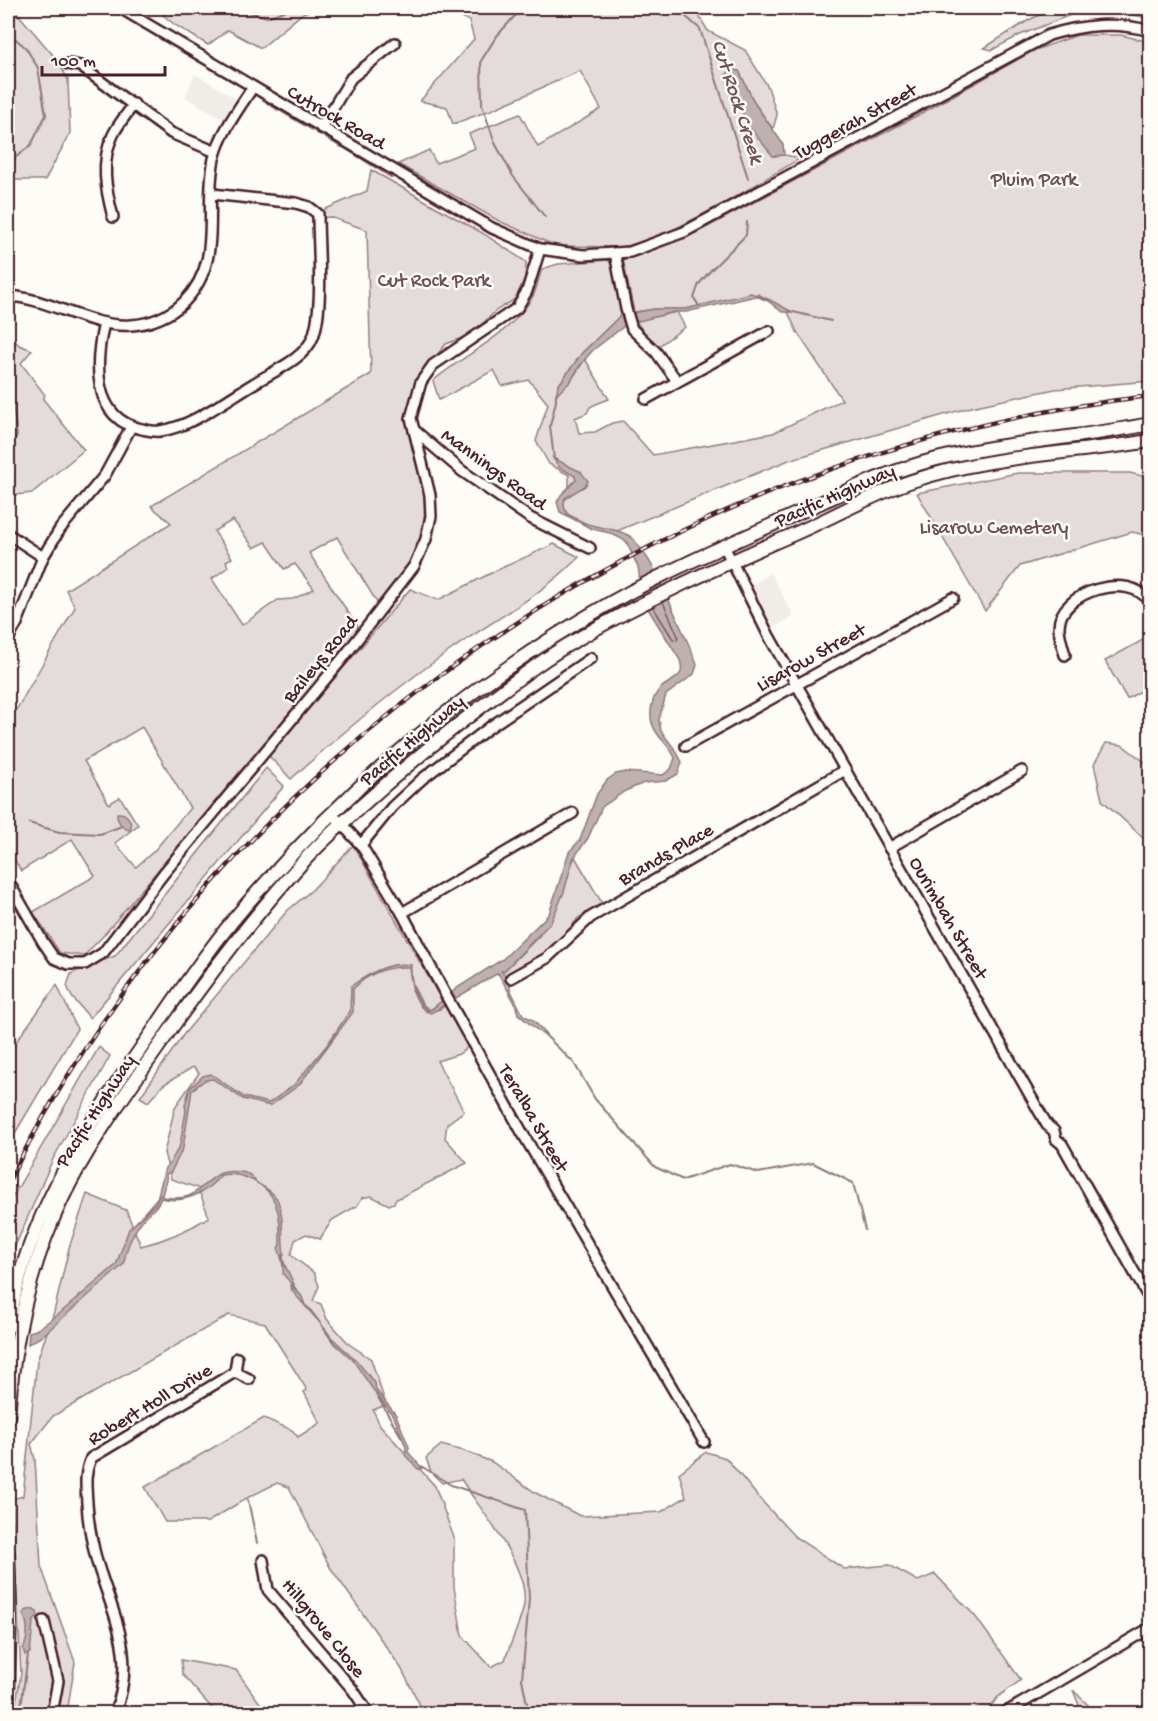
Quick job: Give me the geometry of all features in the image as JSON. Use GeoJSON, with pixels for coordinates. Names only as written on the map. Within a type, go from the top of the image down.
{"type":"FeatureCollection","features":[{"type":"Feature","properties":{"kind":"main road","name":"Pacific Highway"},"geometry":{"type":"LineString","coordinates":[[8,1323],[20,1276],[44,1211],[64,1167],[87,1127],[207,955],[258,891],[332,812],[422,732],[476,690],[552,638],[630,593],[724,546],[857,486],[924,463],[956,455],[1150,424]]}},
{"type":"Feature","properties":{"kind":"main road","name":"Pacific Highway"},"geometry":{"type":"LineString","coordinates":[[8,1418],[10,1387],[21,1314],[39,1257],[60,1203],[109,1117],[247,926],[303,861],[390,780],[445,734],[572,642],[673,588],[887,489],[937,473],[993,461],[1150,441]]}},
{"type":"Feature","properties":{"kind":"main road"},"geometry":{"type":"LineString","coordinates":[[8,1555],[10,1606],[8,1696]]}},
{"type":"Feature","properties":{"kind":"street","name":"Cutrock Road"},"geometry":{"type":"LineString","coordinates":[[120,8],[492,228],[540,249]]}},
{"type":"Feature","properties":{"kind":"street","name":"Tuggerah Street"},"geometry":{"type":"LineString","coordinates":[[540,249],[570,254],[630,252],[684,232],[1049,34],[1085,26],[1102,25],[1150,31]]}},
{"type":"Feature","properties":{"kind":"street"},"geometry":{"type":"LineString","coordinates":[[321,128],[351,78],[395,43]]}},
{"type":"Feature","properties":{"kind":"street"},"geometry":{"type":"LineString","coordinates":[[68,64],[80,66],[171,133],[216,152]]}},
{"type":"Feature","properties":{"kind":"street"},"geometry":{"type":"LineString","coordinates":[[8,296],[40,301],[104,323],[132,325],[158,320],[180,307],[202,278],[208,259],[216,152],[253,87]]}},
{"type":"Feature","properties":{"kind":"street"},"geometry":{"type":"LineString","coordinates":[[113,217],[105,188],[105,158],[113,134],[134,104]]}},
{"type":"Feature","properties":{"kind":"street"},"geometry":{"type":"LineString","coordinates":[[104,323],[99,343],[97,368],[103,400],[131,427],[159,432],[197,419],[299,356],[313,339],[318,317],[318,214],[309,207],[296,203],[212,194]]}},
{"type":"Feature","properties":{"kind":"street","name":"Baileys Road"},"geometry":{"type":"LineString","coordinates":[[8,881],[54,958],[68,964],[85,963],[103,953],[414,566],[426,539],[430,516],[430,495],[411,418],[421,382],[433,364],[517,308],[527,291],[540,249]]}},
{"type":"Feature","properties":{"kind":"street"},"geometry":{"type":"LineString","coordinates":[[615,253],[632,329],[656,352],[677,381]]}},
{"type":"Feature","properties":{"kind":"street"},"geometry":{"type":"LineString","coordinates":[[646,399],[769,331]]}},
{"type":"Feature","properties":{"kind":"street"},"geometry":{"type":"LineString","coordinates":[[8,639],[44,557],[60,529],[105,475],[131,427]]}},
{"type":"Feature","properties":{"kind":"street","name":"Mannings Road"},"geometry":{"type":"LineString","coordinates":[[414,430],[462,471],[530,518],[591,548]]}},
{"type":"Feature","properties":{"kind":"street"},"geometry":{"type":"LineString","coordinates":[[8,534],[44,557]]}},
{"type":"Feature","properties":{"kind":"street","name":"Ourimbah Street"},"geometry":{"type":"LineString","coordinates":[[724,546],[796,684],[1047,1125],[1062,1144],[1150,1300]]}},
{"type":"Feature","properties":{"kind":"street"},"geometry":{"type":"LineString","coordinates":[[1065,655],[1059,627],[1064,610],[1081,595],[1116,585],[1132,587],[1150,602]]}},
{"type":"Feature","properties":{"kind":"street","name":"Lisarow Street"},"geometry":{"type":"LineString","coordinates":[[686,746],[952,598]]}},
{"type":"Feature","properties":{"kind":"street","name":"Pacific Highway"},"geometry":{"type":"LineString","coordinates":[[360,845],[392,807],[422,779],[490,727],[591,658]]}},
{"type":"Feature","properties":{"kind":"street","name":"Brands Place"},"geometry":{"type":"LineString","coordinates":[[511,978],[547,958],[591,917],[845,770]]}},
{"type":"Feature","properties":{"kind":"street"},"geometry":{"type":"LineString","coordinates":[[889,848],[1022,771]]}},
{"type":"Feature","properties":{"kind":"street","name":"Teralba Street"},"geometry":{"type":"LineString","coordinates":[[332,812],[360,845],[402,913],[523,1134],[705,1442]]}},
{"type":"Feature","properties":{"kind":"street"},"geometry":{"type":"LineString","coordinates":[[402,913],[573,813]]}},
{"type":"Feature","properties":{"kind":"street","name":"Robert Holl Drive"},"geometry":{"type":"LineString","coordinates":[[236,1372],[237,1359]]}},
{"type":"Feature","properties":{"kind":"street","name":"Robert Holl Drive"},"geometry":{"type":"LineString","coordinates":[[236,1372],[249,1379]]}},
{"type":"Feature","properties":{"kind":"street","name":"Robert Holl Drive"},"geometry":{"type":"LineString","coordinates":[[114,1713],[124,1684],[122,1639],[97,1561],[88,1523],[85,1473],[91,1458],[236,1372]]}},
{"type":"Feature","properties":{"kind":"street","name":"Hillgrove Close"},"geometry":{"type":"LineString","coordinates":[[263,1560],[268,1590],[353,1690],[369,1713]]}},
{"type":"Feature","properties":{"kind":"street"},"geometry":{"type":"LineString","coordinates":[[44,1621],[58,1681],[52,1713]]}},
{"type":"Feature","properties":{"kind":"street"},"geometry":{"type":"LineString","coordinates":[[1003,1713],[1150,1628]]}},
{"type":"Feature","properties":{"kind":"shaded area"},"geometry":{"type":"Polygon","coordinates":[[[195,74],[235,98],[223,119],[185,97],[195,74]]]}},
{"type":"Feature","properties":{"kind":"shaded area"},"geometry":{"type":"Polygon","coordinates":[[[770,573],[794,616],[773,628],[752,585],[770,573]]]}},
{"type":"Feature","properties":{"kind":"green space"},"geometry":{"type":"Polygon","coordinates":[[[8,8],[13,8],[58,61],[68,80],[70,133],[45,180],[8,180],[8,8]]]}},
{"type":"Feature","properties":{"kind":"green space"},"geometry":{"type":"Polygon","coordinates":[[[169,8],[317,8],[303,13],[261,48],[228,30],[208,45],[163,15],[169,8]]]}},
{"type":"Feature","properties":{"kind":"green space"},"geometry":{"type":"Polygon","coordinates":[[[445,8],[691,8],[697,13],[708,31],[745,50],[768,87],[777,115],[773,129],[755,104],[739,71],[725,76],[773,156],[801,158],[725,203],[663,235],[624,247],[556,246],[499,221],[398,164],[429,150],[436,163],[475,148],[469,134],[520,114],[538,147],[601,109],[580,71],[453,124],[447,107],[420,101],[474,39],[469,21],[445,8]]]}},
{"type":"Feature","properties":{"kind":"green space"},"geometry":{"type":"Polygon","coordinates":[[[1054,8],[1088,8],[1020,35],[992,50],[984,48],[1029,20],[1054,8]]]}},
{"type":"Feature","properties":{"kind":"green space"},"geometry":{"type":"Polygon","coordinates":[[[1088,8],[1150,8],[1150,19],[1139,16],[1088,8]]]}},
{"type":"Feature","properties":{"kind":"green space","name":"Pluim Park"},"geometry":{"type":"Polygon","coordinates":[[[1078,35],[1121,35],[1150,42],[1150,381],[1055,389],[971,407],[789,460],[617,531],[593,527],[567,514],[564,501],[577,485],[581,472],[557,461],[575,476],[576,480],[569,488],[569,475],[549,464],[536,441],[548,404],[529,380],[502,386],[494,370],[439,400],[433,381],[514,321],[533,296],[542,269],[558,264],[608,260],[616,278],[621,315],[582,353],[558,386],[563,387],[570,382],[585,359],[609,399],[590,407],[587,413],[575,418],[579,433],[595,432],[612,423],[623,421],[653,455],[773,433],[842,400],[797,332],[788,312],[790,311],[758,294],[685,309],[634,312],[623,260],[698,232],[1035,50],[1078,35]]]}},
{"type":"Feature","properties":{"kind":"green space","name":"Cut Rock Park"},"geometry":{"type":"Polygon","coordinates":[[[371,170],[484,234],[526,262],[525,278],[515,299],[497,310],[470,335],[446,344],[415,381],[408,423],[425,496],[424,534],[412,561],[379,606],[337,537],[309,553],[359,629],[338,657],[103,936],[84,956],[60,953],[33,912],[95,876],[72,839],[21,871],[8,848],[8,730],[14,714],[75,607],[66,590],[171,523],[151,506],[371,374],[367,230],[330,217],[321,218],[319,212],[367,191],[371,170]],[[233,520],[214,531],[232,558],[226,561],[228,567],[212,579],[242,625],[278,600],[293,599],[314,589],[295,564],[284,569],[266,542],[254,548],[233,520]],[[142,727],[84,761],[109,804],[120,797],[138,825],[115,843],[136,867],[154,851],[190,808],[142,727]]]}},
{"type":"Feature","properties":{"kind":"green space"},"geometry":{"type":"Polygon","coordinates":[[[677,312],[685,327],[657,347],[635,321],[677,312]]]}},
{"type":"Feature","properties":{"kind":"green space"},"geometry":{"type":"Polygon","coordinates":[[[8,333],[19,345],[32,350],[21,363],[45,395],[43,399],[84,450],[32,493],[8,496],[8,333]]]}},
{"type":"Feature","properties":{"kind":"green space","name":"Lisarow Cemetery"},"geometry":{"type":"Polygon","coordinates":[[[1018,473],[1130,473],[1150,478],[1150,536],[1132,532],[1020,566],[985,611],[917,493],[1018,473]]]}},
{"type":"Feature","properties":{"kind":"green space"},"geometry":{"type":"Polygon","coordinates":[[[554,544],[579,557],[534,595],[451,650],[389,696],[291,779],[269,756],[410,589],[438,600],[554,544]]]}},
{"type":"Feature","properties":{"kind":"green space"},"geometry":{"type":"Polygon","coordinates":[[[1150,636],[1150,686],[1127,699],[1105,661],[1150,636]]]}},
{"type":"Feature","properties":{"kind":"green space"},"geometry":{"type":"Polygon","coordinates":[[[1106,743],[1122,745],[1150,766],[1150,844],[1102,800],[1094,764],[1106,743]]]}},
{"type":"Feature","properties":{"kind":"green space"},"geometry":{"type":"Polygon","coordinates":[[[266,768],[284,786],[90,1018],[72,997],[67,986],[71,974],[115,956],[266,768]]]}},
{"type":"Feature","properties":{"kind":"green space"},"geometry":{"type":"Polygon","coordinates":[[[353,845],[442,1001],[430,1010],[423,1005],[414,988],[412,990],[421,1007],[427,1012],[446,1005],[469,1046],[459,1054],[437,1061],[464,1111],[447,1124],[445,1138],[467,1163],[389,1205],[371,1196],[362,1198],[357,1206],[332,1220],[320,1239],[306,1234],[295,1240],[291,1255],[314,1273],[319,1286],[313,1301],[321,1304],[327,1319],[349,1344],[371,1359],[386,1405],[373,1410],[380,1425],[435,1486],[454,1538],[454,1587],[462,1635],[491,1667],[505,1660],[523,1610],[524,1589],[519,1573],[502,1539],[461,1479],[442,1483],[431,1472],[426,1458],[441,1445],[492,1462],[536,1493],[580,1516],[661,1512],[686,1497],[679,1473],[706,1452],[726,1458],[795,1537],[844,1569],[889,1565],[918,1581],[935,1574],[975,1616],[1021,1680],[998,1697],[986,1713],[424,1713],[401,1668],[330,1567],[289,1487],[277,1483],[245,1499],[208,1522],[165,1522],[145,1487],[264,1418],[292,1430],[298,1437],[320,1423],[304,1392],[307,1390],[265,1323],[229,1315],[53,1416],[31,1444],[35,1459],[41,1566],[75,1662],[67,1713],[14,1713],[21,1674],[12,1499],[23,1496],[37,1361],[54,1312],[69,1248],[87,1194],[126,1210],[141,1246],[193,1227],[209,1217],[198,1188],[171,1179],[164,1153],[175,1107],[199,1073],[193,1067],[163,1085],[148,1102],[140,1097],[184,1034],[287,911],[313,889],[353,845]]]}},
{"type":"Feature","properties":{"kind":"green space"},"geometry":{"type":"Polygon","coordinates":[[[575,857],[602,903],[578,918],[562,939],[544,955],[504,981],[499,970],[505,970],[540,935],[575,857]]]}},
{"type":"Feature","properties":{"kind":"green space"},"geometry":{"type":"Polygon","coordinates":[[[57,985],[77,1029],[8,1145],[8,1053],[57,985]]]}},
{"type":"Feature","properties":{"kind":"green space"},"geometry":{"type":"Polygon","coordinates":[[[99,1047],[110,1056],[52,1161],[8,1263],[8,1205],[99,1047]]]}},
{"type":"Feature","properties":{"kind":"green space"},"geometry":{"type":"Polygon","coordinates":[[[181,1660],[236,1670],[267,1713],[216,1713],[182,1674],[181,1660]]]}},
{"type":"Feature","properties":{"kind":"green space"},"geometry":{"type":"Polygon","coordinates":[[[1073,1690],[1096,1713],[1082,1713],[1073,1690]]]}},
{"type":"Feature","properties":{"kind":"water"},"geometry":{"type":"Polygon","coordinates":[[[731,70],[739,71],[755,104],[783,144],[784,155],[773,156],[749,127],[725,76],[731,70]]]}},
{"type":"Feature","properties":{"kind":"water"},"geometry":{"type":"Polygon","coordinates":[[[751,293],[792,312],[782,312],[768,301],[756,296],[627,324],[593,350],[570,382],[556,395],[558,386],[582,353],[621,315],[655,309],[686,309],[751,293]]]}},
{"type":"Feature","properties":{"kind":"water"},"geometry":{"type":"Polygon","coordinates":[[[553,458],[581,472],[588,481],[585,486],[565,498],[564,508],[569,516],[590,525],[625,534],[632,538],[647,557],[697,665],[694,674],[666,695],[659,719],[661,731],[682,762],[678,774],[666,781],[644,783],[625,791],[602,807],[588,838],[573,859],[564,892],[551,922],[504,971],[501,971],[510,981],[510,989],[523,1015],[533,1020],[546,1034],[542,1034],[518,1014],[515,1003],[498,973],[431,1013],[420,1005],[417,999],[412,987],[409,967],[378,972],[353,989],[353,1012],[299,1085],[270,1106],[243,1099],[213,1079],[205,1080],[192,1090],[183,1148],[171,1172],[166,1174],[162,1194],[162,1197],[173,1198],[189,1196],[219,1174],[230,1172],[250,1175],[256,1182],[273,1193],[281,1212],[284,1254],[282,1259],[294,1284],[292,1287],[301,1295],[305,1305],[309,1308],[331,1337],[356,1360],[375,1383],[376,1390],[396,1415],[409,1447],[408,1452],[422,1468],[418,1469],[405,1455],[406,1447],[394,1417],[353,1360],[332,1341],[320,1323],[292,1291],[290,1282],[283,1274],[278,1248],[280,1245],[279,1219],[275,1203],[266,1190],[245,1177],[221,1175],[209,1187],[194,1196],[178,1199],[161,1198],[157,1206],[134,1232],[126,1251],[124,1264],[41,1337],[28,1344],[29,1332],[36,1330],[59,1314],[116,1265],[129,1229],[156,1203],[165,1168],[180,1145],[185,1105],[190,1088],[203,1076],[211,1074],[244,1097],[269,1103],[294,1085],[327,1045],[350,1011],[351,986],[387,967],[411,965],[411,978],[417,996],[424,1006],[429,1010],[432,1009],[457,988],[503,959],[549,914],[569,852],[580,840],[597,794],[607,780],[616,774],[626,772],[663,775],[671,769],[675,758],[654,728],[651,709],[658,691],[680,674],[682,669],[680,660],[643,601],[638,567],[626,541],[610,533],[592,529],[560,512],[557,502],[576,480],[575,476],[559,467],[553,458]]]}},
{"type":"Feature","properties":{"kind":"water"},"geometry":{"type":"Polygon","coordinates":[[[117,813],[129,819],[131,828],[129,830],[120,823],[117,813]]]}},
{"type":"Feature","properties":{"kind":"water"},"geometry":{"type":"Polygon","coordinates":[[[32,1609],[37,1612],[38,1616],[33,1622],[30,1653],[25,1655],[23,1649],[27,1627],[23,1614],[32,1609]]]}},
{"type":"Feature","properties":{"kind":"waterway"},"geometry":{"type":"LineString","coordinates":[[235,8],[267,17],[292,8]]}},
{"type":"Feature","properties":{"kind":"waterway"},"geometry":{"type":"LineString","coordinates":[[522,8],[496,37],[481,61],[482,105],[495,143],[513,176],[545,217]]}},
{"type":"Feature","properties":{"kind":"waterway","name":"Cut Rock Creek"},"geometry":{"type":"LineString","coordinates":[[676,8],[700,29],[748,178]]}},
{"type":"Feature","properties":{"kind":"waterway"},"geometry":{"type":"LineString","coordinates":[[8,32],[26,48],[38,68],[46,115],[31,145],[8,162]]}},
{"type":"Feature","properties":{"kind":"waterway"},"geometry":{"type":"LineString","coordinates":[[267,103],[278,110]]}},
{"type":"Feature","properties":{"kind":"waterway"},"geometry":{"type":"LineString","coordinates":[[282,112],[341,147]]}},
{"type":"Feature","properties":{"kind":"waterway"},"geometry":{"type":"LineString","coordinates":[[343,147],[392,178]]}},
{"type":"Feature","properties":{"kind":"waterway","name":"Cut Rock Creek"},"geometry":{"type":"LineString","coordinates":[[699,306],[694,298],[699,284],[746,235],[747,222]]}},
{"type":"Feature","properties":{"kind":"waterway"},"geometry":{"type":"LineString","coordinates":[[789,311],[831,321]]}},
{"type":"Feature","properties":{"kind":"waterway","name":"Cut Rock Creek"},"geometry":{"type":"LineString","coordinates":[[554,459],[550,426],[556,394]]}},
{"type":"Feature","properties":{"kind":"waterway"},"geometry":{"type":"LineString","coordinates":[[8,399],[13,404],[17,436],[8,448]]}},
{"type":"Feature","properties":{"kind":"waterway"},"geometry":{"type":"LineString","coordinates":[[29,823],[59,832],[100,834],[122,826]]}},
{"type":"Feature","properties":{"kind":"waterway"},"geometry":{"type":"LineString","coordinates":[[543,1033],[574,1063],[595,1099],[655,1167],[683,1180],[730,1164],[758,1173],[813,1163],[853,1183],[865,1230]]}},
{"type":"Feature","properties":{"kind":"waterway","name":"Cut Rock Creek"},"geometry":{"type":"LineString","coordinates":[[140,1218],[160,1195]]}},
{"type":"Feature","properties":{"kind":"waterway"},"geometry":{"type":"LineString","coordinates":[[282,1255],[285,1267]]}},
{"type":"Feature","properties":{"kind":"waterway"},"geometry":{"type":"LineString","coordinates":[[292,1283],[298,1293]]}},
{"type":"Feature","properties":{"kind":"waterway"},"geometry":{"type":"LineString","coordinates":[[325,1329],[333,1341]]}},
{"type":"Feature","properties":{"kind":"waterway"},"geometry":{"type":"LineString","coordinates":[[376,1394],[402,1438]]}},
{"type":"Feature","properties":{"kind":"waterway"},"geometry":{"type":"LineString","coordinates":[[421,1466],[451,1485],[525,1510],[529,1599],[522,1679],[529,1714]]}},
{"type":"Feature","properties":{"kind":"waterway"},"geometry":{"type":"LineString","coordinates":[[248,1500],[257,1543]]}},
{"type":"Feature","properties":{"kind":"waterway"},"geometry":{"type":"LineString","coordinates":[[20,1714],[28,1655]]}},
{"type":"Feature","properties":{"kind":"railway"},"geometry":{"type":"LineString","coordinates":[[8,1183],[100,1027],[210,885],[338,758],[480,647],[635,554],[800,481],[972,428],[1150,396]]}}]}
